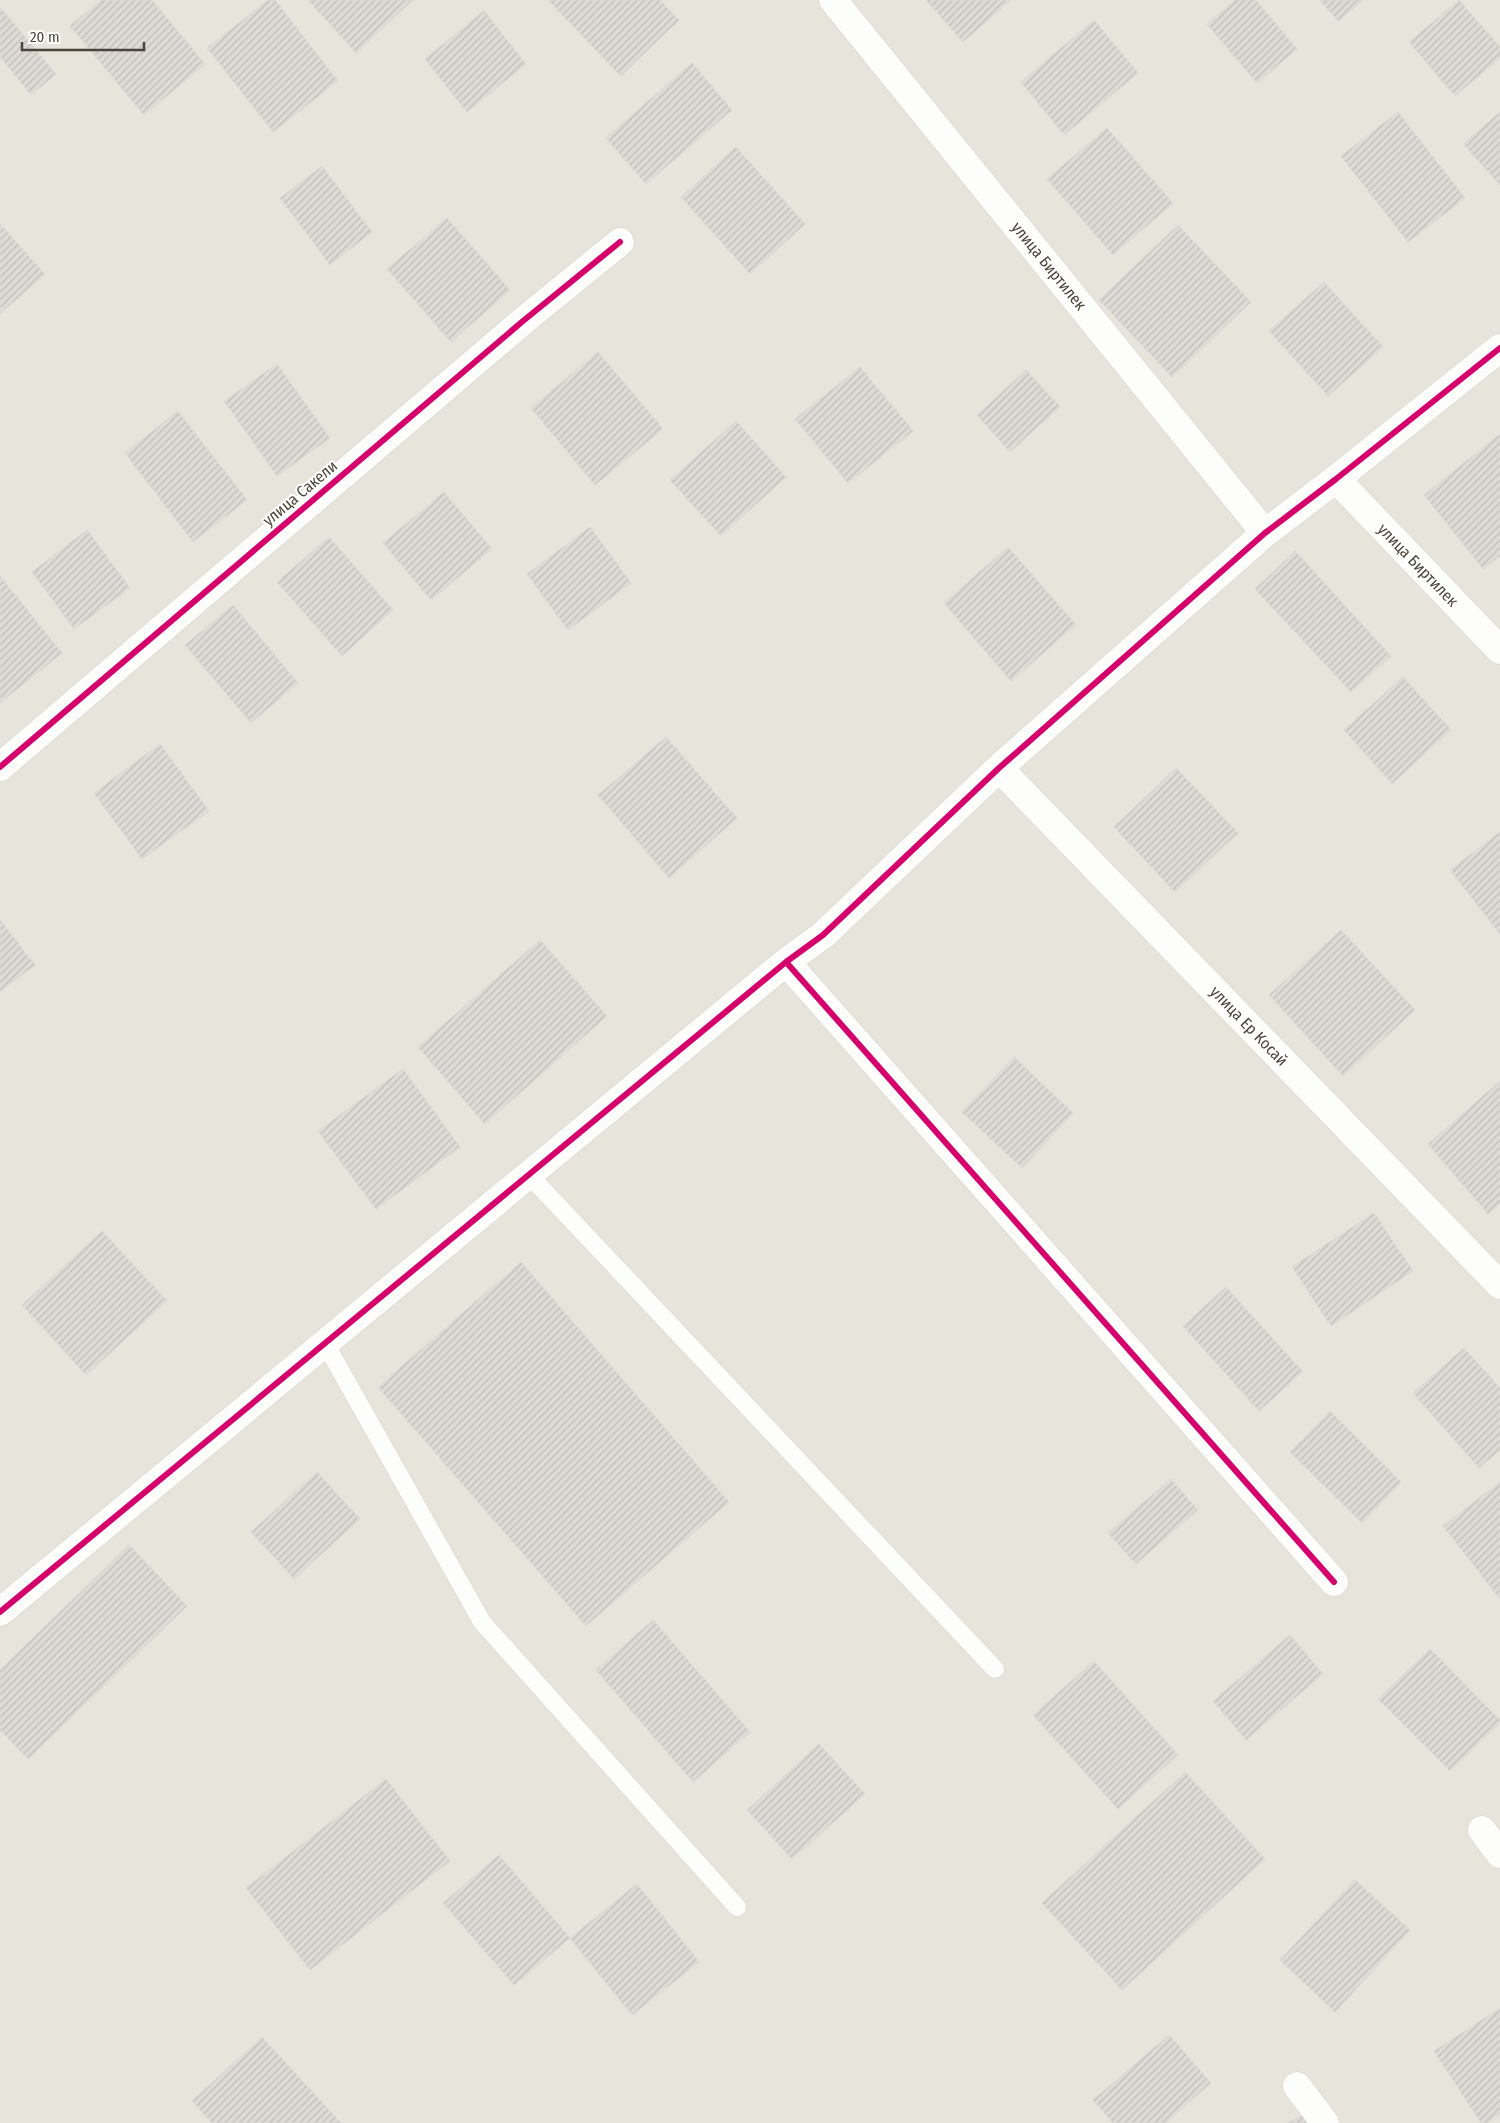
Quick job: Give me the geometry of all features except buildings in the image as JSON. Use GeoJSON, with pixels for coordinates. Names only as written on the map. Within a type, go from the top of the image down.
{"type":"FeatureCollection","features":[{"type":"Feature","properties":{"kind":"street","name":"улица Биртилек"},"geometry":{"type":"LineString","coordinates":[[833,0],[1265,533]]}},
{"type":"Feature","properties":{"kind":"street","name":"улица Сакели"},"geometry":{"type":"LineString","coordinates":[[0,767],[523,321],[620,242]]}},
{"type":"Feature","properties":{"kind":"street"},"geometry":{"type":"LineString","coordinates":[[0,1612],[786,962],[823,935],[998,768],[1265,533],[1500,348]]}},
{"type":"Feature","properties":{"kind":"street","name":"улица Биртилек"},"geometry":{"type":"LineString","coordinates":[[1336,479],[1500,650]]}},
{"type":"Feature","properties":{"kind":"street","name":"улица Ер Косай"},"geometry":{"type":"LineString","coordinates":[[998,768],[1500,1285]]}},
{"type":"Feature","properties":{"kind":"street"},"geometry":{"type":"LineString","coordinates":[[786,962],[1334,1582]]}},
{"type":"Feature","properties":{"kind":"street"},"geometry":{"type":"LineString","coordinates":[[1482,1830],[1500,1854]]}},
{"type":"Feature","properties":{"kind":"street"},"geometry":{"type":"LineString","coordinates":[[1297,2086],[1325,2123]]}},
{"type":"Feature","properties":{"kind":"lane"},"geometry":{"type":"LineString","coordinates":[[529,1175],[995,1669]]}},
{"type":"Feature","properties":{"kind":"lane"},"geometry":{"type":"LineString","coordinates":[[325,1343],[482,1622],[737,1907]]}},
{"type":"Feature","properties":{"kind":"shaded area"},"geometry":{"type":"Polygon","coordinates":[[[0,0],[1500,0],[1500,2123],[0,2123],[0,0]]]}},
{"type":"Feature","properties":{"kind":"cycle path"},"geometry":{"type":"LineString","coordinates":[[0,767],[523,321],[620,242]]}},
{"type":"Feature","properties":{"kind":"cycle path"},"geometry":{"type":"LineString","coordinates":[[0,1612],[786,962],[823,935],[999,768],[1265,533],[1500,348]]}},
{"type":"Feature","properties":{"kind":"cycle path"},"geometry":{"type":"LineString","coordinates":[[786,962],[1334,1582]]}}]}
